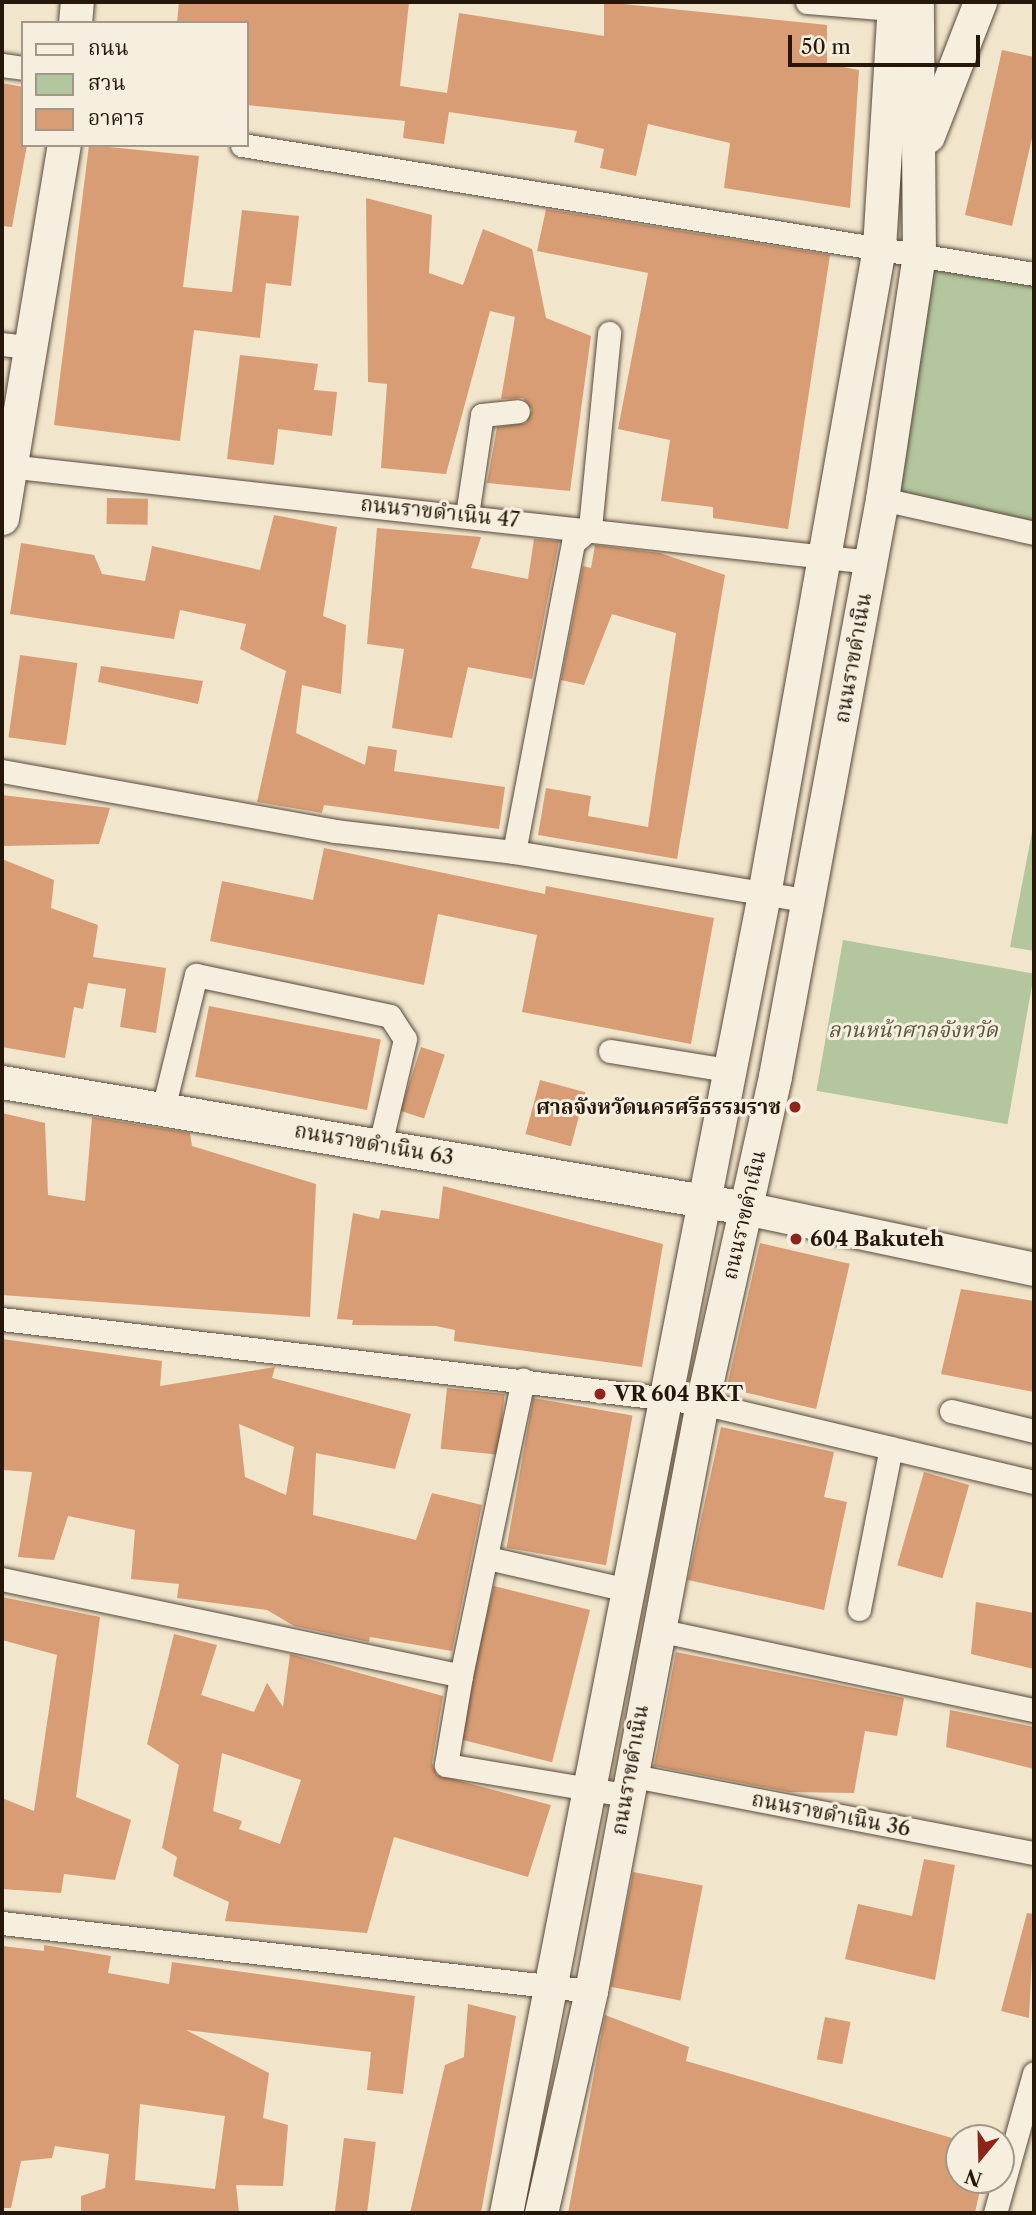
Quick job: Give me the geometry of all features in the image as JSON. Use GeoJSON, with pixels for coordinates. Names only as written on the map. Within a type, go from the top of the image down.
{"type":"FeatureCollection","features":[{"type":"Feature","properties":{"kind":"main road"},"geometry":{"type":"LineString","coordinates":[[75,21],[77,2]]}},
{"type":"Feature","properties":{"kind":"main road"},"geometry":{"type":"LineString","coordinates":[[923,149],[979,2]]}},
{"type":"Feature","properties":{"kind":"main road","name":"ถนนราขดำเนิน"},"geometry":{"type":"LineString","coordinates":[[541,2213],[591,1991],[626,1785],[702,1403],[808,901],[882,499],[919,254],[923,149],[901,4]]}},
{"type":"Feature","properties":{"kind":"main road","name":"ถนนราขดำเนิน"},"geometry":{"type":"LineString","coordinates":[[506,2213],[591,1790],[660,1398],[764,894],[878,248],[901,4]]}},
{"type":"Feature","properties":{"kind":"main road"},"geometry":{"type":"LineString","coordinates":[[2,518],[15,346],[64,147]]}},
{"type":"Feature","properties":{"kind":"main road","name":"ถนนราขดำเนิน 63"},"geometry":{"type":"LineString","coordinates":[[2,1082],[745,1208],[1034,1269]]}},
{"type":"Feature","properties":{"kind":"street"},"geometry":{"type":"LineString","coordinates":[[807,2],[901,4]]}},
{"type":"Feature","properties":{"kind":"street"},"geometry":{"type":"LineString","coordinates":[[2,65],[21,68]]}},
{"type":"Feature","properties":{"kind":"street"},"geometry":{"type":"LineString","coordinates":[[248,146],[1034,274]]}},
{"type":"Feature","properties":{"kind":"street"},"geometry":{"type":"LineString","coordinates":[[514,852],[573,543],[590,528],[609,333]]}},
{"type":"Feature","properties":{"kind":"street"},"geometry":{"type":"LineString","coordinates":[[467,515],[482,415],[518,411]]}},
{"type":"Feature","properties":{"kind":"street","name":"ถนนราขดำเนิน 47"},"geometry":{"type":"LineString","coordinates":[[8,466],[590,528],[871,562]]}},
{"type":"Feature","properties":{"kind":"street"},"geometry":{"type":"LineString","coordinates":[[882,499],[1034,533]]}},
{"type":"Feature","properties":{"kind":"street"},"geometry":{"type":"LineString","coordinates":[[2,771],[335,831],[514,852],[808,901]]}},
{"type":"Feature","properties":{"kind":"street"},"geometry":{"type":"LineString","coordinates":[[163,1109],[197,975],[390,1016],[405,1039],[380,1145]]}},
{"type":"Feature","properties":{"kind":"street"},"geometry":{"type":"LineString","coordinates":[[610,1051],[727,1070]]}},
{"type":"Feature","properties":{"kind":"street"},"geometry":{"type":"LineString","coordinates":[[2,1319],[523,1379],[702,1403],[1034,1482]]}},
{"type":"Feature","properties":{"kind":"street"},"geometry":{"type":"LineString","coordinates":[[2,1579],[461,1676],[488,1558],[523,1379]]}},
{"type":"Feature","properties":{"kind":"street"},"geometry":{"type":"LineString","coordinates":[[951,1410],[1034,1431]]}},
{"type":"Feature","properties":{"kind":"street"},"geometry":{"type":"LineString","coordinates":[[859,1609],[891,1448]]}},
{"type":"Feature","properties":{"kind":"street"},"geometry":{"type":"LineString","coordinates":[[488,1558],[628,1590]]}},
{"type":"Feature","properties":{"kind":"street"},"geometry":{"type":"LineString","coordinates":[[657,1630],[1034,1710]]}},
{"type":"Feature","properties":{"kind":"street","name":"ถนนราขดำเนิน 36"},"geometry":{"type":"LineString","coordinates":[[461,1676],[446,1765],[591,1790],[626,1785],[1034,1853]]}},
{"type":"Feature","properties":{"kind":"street"},"geometry":{"type":"LineString","coordinates":[[2,1923],[591,1991]]}},
{"type":"Feature","properties":{"kind":"street"},"geometry":{"type":"LineString","coordinates":[[995,2213],[1034,2073]]}},
{"type":"Feature","properties":{"kind":"green space"},"geometry":{"type":"Polygon","coordinates":[[[909,250],[1034,273],[1034,533],[882,499],[909,250]]]}},
{"type":"Feature","properties":{"kind":"green space"},"geometry":{"type":"Polygon","coordinates":[[[1034,822],[1034,951],[1010,947],[1034,822]]]}},
{"type":"Feature","properties":{"kind":"green space","name":"ลานหน้าศาลจังหวัด"},"geometry":{"type":"Polygon","coordinates":[[[843,940],[1034,974],[1007,1124],[816,1091],[843,940]]]}},
{"type":"Feature","properties":{"kind":"building"},"geometry":{"type":"Polygon","coordinates":[[[179,2],[409,2],[400,86],[447,93],[459,13],[604,36],[604,2],[827,25],[827,64],[859,70],[850,208],[724,188],[730,143],[648,124],[636,176],[600,168],[604,149],[574,142],[577,131],[449,112],[444,144],[403,138],[405,121],[248,105],[248,21],[177,21],[179,2]]]}},
{"type":"Feature","properties":{"kind":"building"},"geometry":{"type":"Polygon","coordinates":[[[1002,50],[1034,57],[1034,129],[1012,226],[965,215],[1002,50]]]}},
{"type":"Feature","properties":{"kind":"building"},"geometry":{"type":"Polygon","coordinates":[[[2,83],[21,87],[21,147],[27,147],[12,227],[2,226],[2,83]]]}},
{"type":"Feature","properties":{"kind":"building"},"geometry":{"type":"Polygon","coordinates":[[[89,147],[199,156],[183,287],[232,292],[242,210],[299,216],[291,286],[266,283],[260,338],[194,330],[180,441],[54,425],[89,147]]]}},
{"type":"Feature","properties":{"kind":"building"},"geometry":{"type":"Polygon","coordinates":[[[366,198],[432,215],[429,273],[463,285],[483,229],[532,249],[546,318],[591,336],[570,491],[487,483],[497,427],[526,423],[532,410],[523,398],[501,399],[515,317],[490,311],[446,474],[381,468],[387,384],[368,382],[366,198]]]}},
{"type":"Feature","properties":{"kind":"building"},"geometry":{"type":"Polygon","coordinates":[[[546,209],[830,255],[788,529],[713,518],[713,507],[661,501],[670,440],[618,429],[648,273],[537,251],[546,209]]]}},
{"type":"Feature","properties":{"kind":"building"},"geometry":{"type":"Polygon","coordinates":[[[240,355],[318,364],[314,390],[337,392],[332,436],[278,429],[274,465],[227,459],[240,355]]]}},
{"type":"Feature","properties":{"kind":"building"},"geometry":{"type":"Polygon","coordinates":[[[107,498],[148,499],[148,525],[107,524],[107,498]]]}},
{"type":"Feature","properties":{"kind":"building"},"geometry":{"type":"Polygon","coordinates":[[[274,515],[337,527],[323,616],[346,625],[341,694],[302,685],[296,733],[365,765],[368,746],[397,750],[394,771],[505,787],[499,829],[324,805],[322,813],[257,802],[286,671],[240,649],[246,624],[180,610],[174,639],[10,614],[21,543],[94,555],[102,574],[145,581],[152,546],[260,570],[274,515]]]}},
{"type":"Feature","properties":{"kind":"building"},"geometry":{"type":"Polygon","coordinates":[[[377,528],[481,537],[471,568],[528,579],[534,539],[559,541],[532,679],[468,667],[452,738],[392,728],[404,649],[367,644],[377,528]]]}},
{"type":"Feature","properties":{"kind":"building"},"geometry":{"type":"Polygon","coordinates":[[[595,545],[660,553],[725,575],[677,859],[538,835],[546,788],[591,796],[588,816],[648,827],[676,633],[612,614],[584,685],[561,680],[583,566],[591,568],[595,545]]]}},
{"type":"Feature","properties":{"kind":"building"},"geometry":{"type":"Polygon","coordinates":[[[20,655],[77,663],[66,745],[8,737],[20,655]]]}},
{"type":"Feature","properties":{"kind":"building"},"geometry":{"type":"Polygon","coordinates":[[[101,666],[203,681],[198,704],[98,682],[101,666]]]}},
{"type":"Feature","properties":{"kind":"building"},"geometry":{"type":"Polygon","coordinates":[[[2,795],[110,808],[99,844],[2,846],[2,795]]]}},
{"type":"Feature","properties":{"kind":"building"},"geometry":{"type":"Polygon","coordinates":[[[324,848],[545,894],[546,886],[714,918],[691,1044],[522,1012],[537,935],[438,914],[424,985],[210,941],[222,881],[313,900],[324,848]]]}},
{"type":"Feature","properties":{"kind":"building"},"geometry":{"type":"Polygon","coordinates":[[[2,859],[54,880],[51,908],[98,925],[93,957],[166,968],[156,1033],[120,1027],[126,989],[88,983],[83,1009],[74,1007],[65,1058],[2,1047],[2,859]]]}},
{"type":"Feature","properties":{"kind":"building"},"geometry":{"type":"Polygon","coordinates":[[[209,1006],[381,1039],[367,1110],[195,1077],[209,1006]]]}},
{"type":"Feature","properties":{"kind":"building"},"geometry":{"type":"Polygon","coordinates":[[[421,1047],[445,1055],[424,1118],[400,1111],[421,1047]]]}},
{"type":"Feature","properties":{"kind":"building"},"geometry":{"type":"Polygon","coordinates":[[[540,1080],[585,1092],[571,1146],[526,1134],[540,1080]]]}},
{"type":"Feature","properties":{"kind":"building"},"geometry":{"type":"Polygon","coordinates":[[[2,1113],[45,1123],[48,1195],[85,1201],[92,1117],[190,1133],[192,1146],[316,1184],[310,1317],[2,1295],[2,1113]]]}},
{"type":"Feature","properties":{"kind":"building"},"geometry":{"type":"Polygon","coordinates":[[[443,1186],[663,1244],[642,1367],[454,1341],[455,1330],[436,1326],[352,1325],[353,1320],[337,1319],[353,1213],[379,1219],[381,1210],[439,1219],[443,1186]]]}},
{"type":"Feature","properties":{"kind":"building"},"geometry":{"type":"Polygon","coordinates":[[[760,1243],[850,1264],[816,1409],[726,1388],[760,1243]]]}},
{"type":"Feature","properties":{"kind":"building"},"geometry":{"type":"Polygon","coordinates":[[[961,1289],[1034,1301],[1034,1392],[941,1374],[961,1289]]]}},
{"type":"Feature","properties":{"kind":"building"},"geometry":{"type":"Polygon","coordinates":[[[2,1339],[162,1361],[160,1386],[275,1367],[272,1378],[411,1414],[395,1469],[316,1453],[313,1515],[416,1540],[432,1493],[482,1505],[452,1651],[370,1637],[369,1642],[294,1626],[267,1610],[177,1598],[179,1584],[131,1579],[135,1530],[68,1516],[54,1560],[18,1557],[32,1472],[2,1470],[2,1339]],[[239,1424],[245,1477],[286,1495],[294,1447],[239,1424]]]}},
{"type":"Feature","properties":{"kind":"building"},"geometry":{"type":"Polygon","coordinates":[[[447,1388],[505,1394],[498,1455],[441,1449],[447,1388]]]}},
{"type":"Feature","properties":{"kind":"building"},"geometry":{"type":"Polygon","coordinates":[[[533,1398],[632,1416],[606,1565],[507,1548],[533,1398]]]}},
{"type":"Feature","properties":{"kind":"building"},"geometry":{"type":"Polygon","coordinates":[[[721,1427],[834,1452],[824,1497],[847,1502],[824,1610],[688,1580],[721,1427]]]}},
{"type":"Feature","properties":{"kind":"building"},"geometry":{"type":"Polygon","coordinates":[[[924,1472],[969,1485],[942,1578],[897,1565],[924,1472]]]}},
{"type":"Feature","properties":{"kind":"building"},"geometry":{"type":"Polygon","coordinates":[[[494,1586],[590,1610],[552,1762],[456,1738],[494,1586]]]}},
{"type":"Feature","properties":{"kind":"building"},"geometry":{"type":"Polygon","coordinates":[[[2,1597],[100,1617],[76,1797],[131,1820],[115,1880],[64,1874],[61,1893],[2,1889],[2,1798],[34,1811],[57,1655],[2,1640],[2,1597]]]}},
{"type":"Feature","properties":{"kind":"building"},"geometry":{"type":"Polygon","coordinates":[[[976,1602],[1034,1613],[1034,1669],[971,1654],[976,1602]]]}},
{"type":"Feature","properties":{"kind":"building"},"geometry":{"type":"Polygon","coordinates":[[[174,1634],[217,1645],[201,1695],[254,1712],[267,1683],[283,1707],[290,1654],[443,1696],[432,1763],[437,1775],[551,1805],[528,1877],[394,1837],[367,1933],[225,1921],[229,1902],[173,1876],[177,1857],[162,1848],[179,1765],[147,1744],[174,1634]],[[222,1753],[213,1811],[242,1821],[239,1829],[280,1844],[301,1780],[222,1753]]]}},
{"type":"Feature","properties":{"kind":"building"},"geometry":{"type":"Polygon","coordinates":[[[676,1652],[904,1698],[897,1736],[865,1731],[854,1793],[789,1792],[654,1766],[676,1652]]]}},
{"type":"Feature","properties":{"kind":"building"},"geometry":{"type":"Polygon","coordinates":[[[950,1710],[1034,1727],[1034,1769],[946,1747],[950,1710]]]}},
{"type":"Feature","properties":{"kind":"building"},"geometry":{"type":"Polygon","coordinates":[[[924,1859],[955,1865],[935,1980],[845,1959],[858,1904],[912,1916],[924,1859]]]}},
{"type":"Feature","properties":{"kind":"building"},"geometry":{"type":"Polygon","coordinates":[[[633,1872],[703,1886],[680,2000],[611,1987],[633,1872]]]}},
{"type":"Feature","properties":{"kind":"building"},"geometry":{"type":"Polygon","coordinates":[[[1027,1913],[1034,1914],[1029,2018],[1001,2011],[1027,1913]]]}},
{"type":"Feature","properties":{"kind":"building"},"geometry":{"type":"Polygon","coordinates":[[[44,1945],[111,1956],[108,1973],[169,1984],[172,1962],[415,1996],[403,2094],[367,2090],[371,2052],[186,2030],[269,2073],[263,2118],[288,2125],[283,2186],[236,2185],[239,2213],[81,2213],[81,2196],[105,2188],[109,2154],[55,2146],[52,2158],[21,2161],[11,2208],[2,2208],[2,1946],[44,1951],[44,1945]],[[140,2104],[135,2180],[215,2189],[225,2116],[140,2104]]]}},
{"type":"Feature","properties":{"kind":"building"},"geometry":{"type":"Polygon","coordinates":[[[468,2004],[516,2016],[481,2213],[410,2213],[445,2065],[464,2057],[468,2004]]]}},
{"type":"Feature","properties":{"kind":"building"},"geometry":{"type":"Polygon","coordinates":[[[605,2015],[689,2047],[686,2061],[945,2136],[945,2194],[979,2194],[975,2213],[568,2213],[605,2015]]]}},
{"type":"Feature","properties":{"kind":"building"},"geometry":{"type":"Polygon","coordinates":[[[825,2017],[851,2022],[842,2064],[817,2059],[825,2017]]]}},
{"type":"Feature","properties":{"kind":"building"},"geometry":{"type":"Polygon","coordinates":[[[344,2138],[376,2142],[367,2213],[335,2213],[344,2138]]]}},
{"type":"Feature","properties":{"kind":"place","name":"ศาลจังหวัดนครศรีธรรมราช"},"geometry":{"type":"Point","coordinates":[795,1107]}},
{"type":"Feature","properties":{"kind":"place","name":"604 Bakuteh"},"geometry":{"type":"Point","coordinates":[796,1239]}},
{"type":"Feature","properties":{"kind":"place","name":"VR 604 BKT"},"geometry":{"type":"Point","coordinates":[600,1394]}}]}
